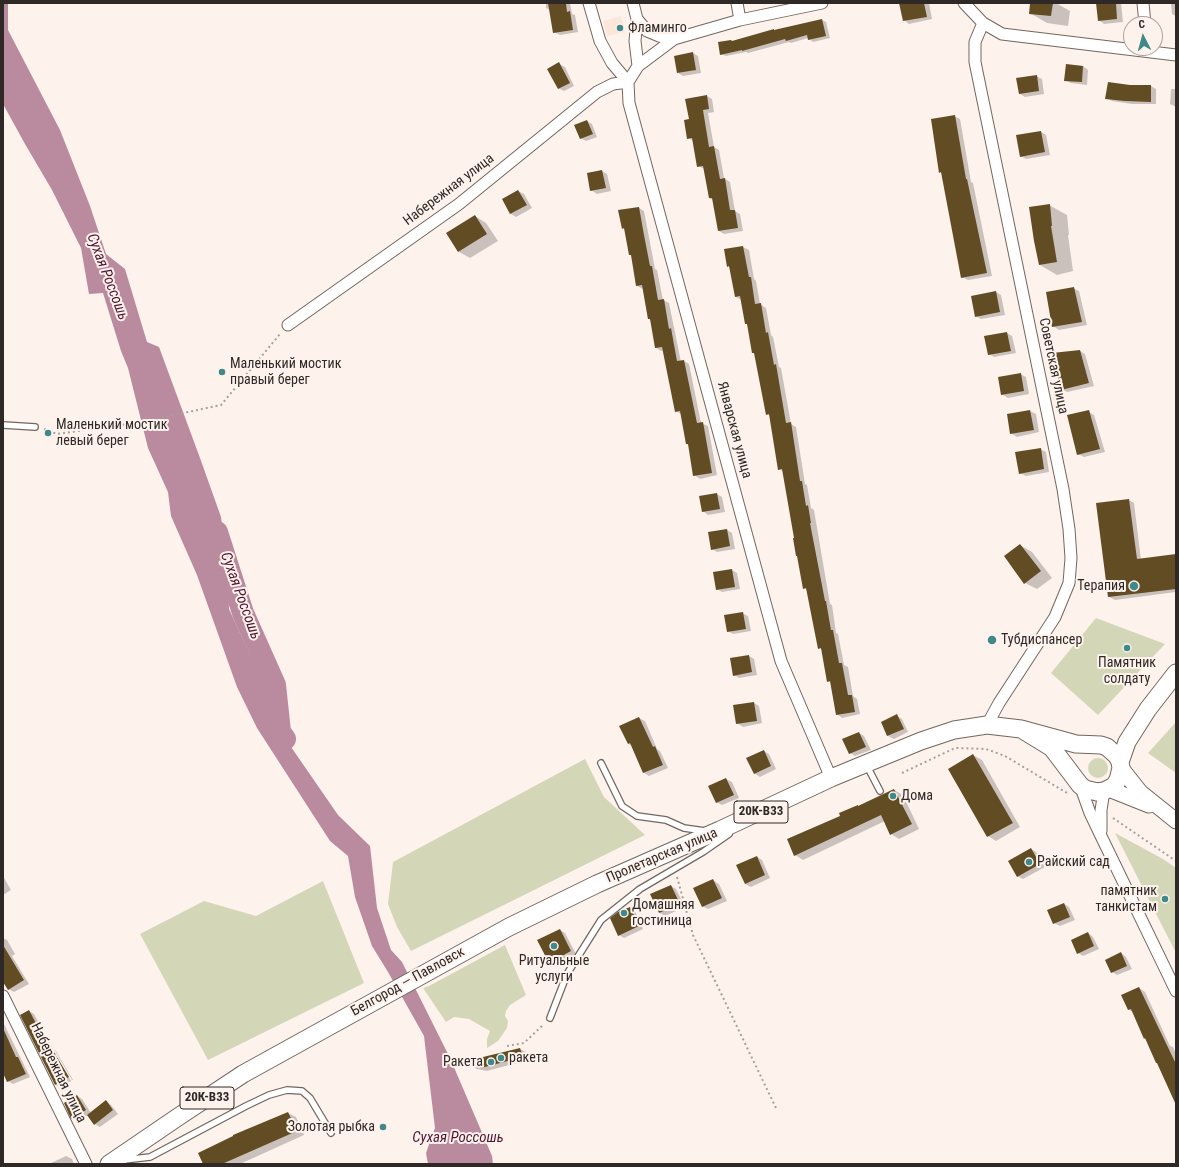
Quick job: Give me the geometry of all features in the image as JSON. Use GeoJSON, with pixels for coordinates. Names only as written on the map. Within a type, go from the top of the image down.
{"type":"FeatureCollection","features":[{"type":"Feature","properties":{"kind":"main road"},"geometry":{"type":"LineString","coordinates":[[1106,790],[1118,780],[1120,765],[1127,742],[1148,709],[1176,673]]}},
{"type":"Feature","properties":{"kind":"main road"},"geometry":{"type":"LineString","coordinates":[[1148,709],[1119,735],[1098,745],[1088,747],[1078,755],[1074,767],[1074,786],[1091,791],[1106,790],[1136,799],[1170,817]]}},
{"type":"Feature","properties":{"kind":"main road","name":"Пролетарская улица"},"geometry":{"type":"LineString","coordinates":[[508,927],[597,884],[757,814],[831,778],[927,739],[954,730],[987,725],[1021,729]]}},
{"type":"Feature","properties":{"kind":"main road","name":"20К-В33"},"geometry":{"type":"LineString","coordinates":[[1021,729],[1076,744],[1098,745]]}},
{"type":"Feature","properties":{"kind":"main road","name":"20К-В33"},"geometry":{"type":"LineString","coordinates":[[1021,729],[1052,748],[1074,786]]}},
{"type":"Feature","properties":{"kind":"main road"},"geometry":{"type":"LineString","coordinates":[[1098,745],[1113,751],[1120,765],[1140,792],[1170,817]]}},
{"type":"Feature","properties":{"kind":"main road","name":"Белгород — Павловск"},"geometry":{"type":"LineString","coordinates":[[113,1163],[178,1117],[243,1074],[508,927]]}},
{"type":"Feature","properties":{"kind":"street"},"geometry":{"type":"LineString","coordinates":[[589,3],[600,41],[612,63],[628,82],[638,66],[674,39],[740,20],[822,3]]}},
{"type":"Feature","properties":{"kind":"street"},"geometry":{"type":"LineString","coordinates":[[633,3],[637,19],[635,41],[638,66]]}},
{"type":"Feature","properties":{"kind":"street"},"geometry":{"type":"LineString","coordinates":[[738,3],[740,20]]}},
{"type":"Feature","properties":{"kind":"street"},"geometry":{"type":"LineString","coordinates":[[964,3],[983,23],[1002,34],[1123,47]]}},
{"type":"Feature","properties":{"kind":"street"},"geometry":{"type":"LineString","coordinates":[[1143,3],[1144,16]]}},
{"type":"Feature","properties":{"kind":"street"},"geometry":{"type":"LineString","coordinates":[[637,19],[647,31],[659,36],[674,39]]}},
{"type":"Feature","properties":{"kind":"street","name":"Советская улица"},"geometry":{"type":"LineString","coordinates":[[983,23],[975,42],[975,62],[1063,489],[1069,529],[1071,558],[1069,583],[1055,617],[999,703],[987,725]]}},
{"type":"Feature","properties":{"kind":"street"},"geometry":{"type":"LineString","coordinates":[[1163,53],[1176,55]]}},
{"type":"Feature","properties":{"kind":"street","name":"Набережная улица"},"geometry":{"type":"LineString","coordinates":[[288,325],[460,204],[597,92],[613,84],[628,82]]}},
{"type":"Feature","properties":{"kind":"street","name":"Январская улица"},"geometry":{"type":"LineString","coordinates":[[628,82],[629,103],[781,661],[831,778]]}},
{"type":"Feature","properties":{"kind":"street"},"geometry":{"type":"LineString","coordinates":[[1074,786],[1090,813],[1176,991]]}},
{"type":"Feature","properties":{"kind":"street"},"geometry":{"type":"LineString","coordinates":[[1101,836],[1101,810],[1106,790]]}},
{"type":"Feature","properties":{"kind":"street","name":"Набережная улица"},"geometry":{"type":"LineString","coordinates":[[3,996],[86,1164]]}},
{"type":"Feature","properties":{"kind":"lane"},"geometry":{"type":"LineString","coordinates":[[3,426],[35,426]]}},
{"type":"Feature","properties":{"kind":"lane"},"geometry":{"type":"LineString","coordinates":[[601,763],[622,806],[637,816],[666,820],[684,828],[714,833]]}},
{"type":"Feature","properties":{"kind":"lane"},"geometry":{"type":"LineString","coordinates":[[866,764],[880,791]]}},
{"type":"Feature","properties":{"kind":"lane"},"geometry":{"type":"LineString","coordinates":[[550,1018],[567,974],[601,920],[640,889],[703,852],[757,814]]}},
{"type":"Feature","properties":{"kind":"lane"},"geometry":{"type":"LineString","coordinates":[[113,1163],[150,1156],[246,1106],[269,1095],[287,1090],[302,1092],[310,1098],[330,1133]]}},
{"type":"Feature","properties":{"kind":"path"},"geometry":{"type":"LineString","coordinates":[[35,426],[57,434],[141,422],[221,405],[288,325]]}},
{"type":"Feature","properties":{"kind":"path"},"geometry":{"type":"LineString","coordinates":[[902,773],[955,748],[986,749],[1074,786]]}},
{"type":"Feature","properties":{"kind":"path"},"geometry":{"type":"LineString","coordinates":[[1101,810],[1176,861]]}},
{"type":"Feature","properties":{"kind":"path"},"geometry":{"type":"LineString","coordinates":[[675,868],[693,935],[776,1108]]}},
{"type":"Feature","properties":{"kind":"path"},"geometry":{"type":"LineString","coordinates":[[507,1046],[524,1043],[550,1018]]}},
{"type":"Feature","properties":{"kind":"shaded area"},"geometry":{"type":"Polygon","coordinates":[[[621,16],[625,32],[607,36],[603,21],[621,16]]]}},
{"type":"Feature","properties":{"kind":"green space"},"geometry":{"type":"Polygon","coordinates":[[[1096,618],[1165,644],[1098,715],[1051,673],[1096,618]]]}},
{"type":"Feature","properties":{"kind":"green space"},"geometry":{"type":"Polygon","coordinates":[[[1176,722],[1176,773],[1148,753],[1176,722]]]}},
{"type":"Feature","properties":{"kind":"green space"},"geometry":{"type":"Polygon","coordinates":[[[1094,758],[1102,758],[1108,764],[1108,772],[1102,778],[1094,778],[1088,772],[1088,764],[1094,758]]]}},
{"type":"Feature","properties":{"kind":"green space"},"geometry":{"type":"Polygon","coordinates":[[[585,759],[604,797],[645,835],[411,951],[397,927],[388,904],[393,862],[585,759]]]}},
{"type":"Feature","properties":{"kind":"green space"},"geometry":{"type":"Polygon","coordinates":[[[1115,833],[1163,859],[1176,868],[1176,953],[1115,833]]]}},
{"type":"Feature","properties":{"kind":"green space"},"geometry":{"type":"Polygon","coordinates":[[[323,881],[364,983],[208,1060],[140,934],[204,901],[256,916],[323,881]]]}},
{"type":"Feature","properties":{"kind":"green space"},"geometry":{"type":"Polygon","coordinates":[[[505,945],[526,995],[510,1005],[505,1016],[508,1021],[507,1028],[498,1041],[487,1048],[487,1039],[490,1031],[469,1019],[454,1017],[446,1022],[423,988],[505,945]]]}},
{"type":"Feature","properties":{"kind":"water","name":"Сухая Россошь"},"geometry":{"type":"Polygon","coordinates":[[[3,3],[8,3],[8,30],[60,130],[90,206],[106,254],[125,269],[147,342],[159,347],[221,517],[228,573],[229,609],[251,657],[269,672],[275,685],[278,710],[289,744],[338,815],[370,846],[377,908],[391,950],[402,962],[450,1058],[492,1156],[493,1164],[428,1164],[426,1153],[435,1128],[424,1036],[372,946],[355,897],[348,856],[330,841],[257,728],[237,687],[197,575],[171,516],[168,492],[148,448],[128,368],[121,351],[103,293],[89,294],[81,248],[52,190],[3,104],[3,3]]]}},
{"type":"Feature","properties":{"kind":"building"},"geometry":{"type":"Polygon","coordinates":[[[548,3],[566,3],[567,12],[570,11],[573,30],[553,33],[548,3]]]}},
{"type":"Feature","properties":{"kind":"building"},"geometry":{"type":"Polygon","coordinates":[[[899,3],[924,3],[927,17],[903,21],[899,3]]]}},
{"type":"Feature","properties":{"kind":"building"},"geometry":{"type":"Polygon","coordinates":[[[1030,3],[1053,3],[1051,16],[1029,14],[1030,3]]]}},
{"type":"Feature","properties":{"kind":"building"},"geometry":{"type":"Polygon","coordinates":[[[1096,3],[1116,3],[1117,19],[1098,21],[1096,3]]]}},
{"type":"Feature","properties":{"kind":"building"},"geometry":{"type":"Polygon","coordinates":[[[822,19],[826,36],[808,40],[807,35],[720,55],[718,42],[732,41],[774,29],[822,19]]]}},
{"type":"Feature","properties":{"kind":"building"},"geometry":{"type":"Polygon","coordinates":[[[693,52],[696,70],[677,73],[674,56],[693,52]]]}},
{"type":"Feature","properties":{"kind":"building"},"geometry":{"type":"Polygon","coordinates":[[[559,62],[570,83],[558,89],[547,69],[559,62]]]}},
{"type":"Feature","properties":{"kind":"building"},"geometry":{"type":"Polygon","coordinates":[[[1066,64],[1083,66],[1082,82],[1064,81],[1066,64]]]}},
{"type":"Feature","properties":{"kind":"building"},"geometry":{"type":"Polygon","coordinates":[[[1037,75],[1039,91],[1019,94],[1016,78],[1037,75]]]}},
{"type":"Feature","properties":{"kind":"building"},"geometry":{"type":"Polygon","coordinates":[[[1108,82],[1130,85],[1151,85],[1151,102],[1105,99],[1108,82]]]}},
{"type":"Feature","properties":{"kind":"building"},"geometry":{"type":"Polygon","coordinates":[[[707,95],[709,109],[703,110],[709,147],[714,146],[720,179],[725,178],[730,210],[735,210],[738,228],[718,231],[712,198],[709,198],[703,166],[697,167],[692,138],[687,139],[684,120],[689,119],[685,99],[707,95]]]}},
{"type":"Feature","properties":{"kind":"building"},"geometry":{"type":"Polygon","coordinates":[[[955,115],[966,179],[987,273],[961,278],[941,172],[939,173],[931,119],[955,115]]]}},
{"type":"Feature","properties":{"kind":"building"},"geometry":{"type":"Polygon","coordinates":[[[587,120],[593,134],[580,139],[574,125],[587,120]]]}},
{"type":"Feature","properties":{"kind":"building"},"geometry":{"type":"Polygon","coordinates":[[[1041,131],[1045,152],[1020,157],[1016,135],[1041,131]]]}},
{"type":"Feature","properties":{"kind":"building"},"geometry":{"type":"Polygon","coordinates":[[[602,170],[606,188],[590,191],[587,173],[602,170]]]}},
{"type":"Feature","properties":{"kind":"building"},"geometry":{"type":"Polygon","coordinates":[[[518,190],[527,205],[510,214],[502,199],[518,190]]]}},
{"type":"Feature","properties":{"kind":"building"},"geometry":{"type":"Polygon","coordinates":[[[1050,204],[1051,226],[1057,262],[1039,265],[1029,207],[1050,204]]]}},
{"type":"Feature","properties":{"kind":"building"},"geometry":{"type":"Polygon","coordinates":[[[639,207],[658,300],[664,299],[669,329],[671,328],[677,361],[684,360],[697,423],[703,422],[712,473],[693,476],[688,444],[686,444],[680,411],[675,412],[662,347],[655,348],[642,285],[636,286],[631,255],[629,255],[624,228],[622,229],[618,210],[639,207]]]}},
{"type":"Feature","properties":{"kind":"building"},"geometry":{"type":"Polygon","coordinates":[[[475,215],[487,234],[458,252],[446,233],[475,215]]]}},
{"type":"Feature","properties":{"kind":"building"},"geometry":{"type":"Polygon","coordinates":[[[743,246],[749,277],[751,277],[755,304],[761,303],[766,333],[768,332],[774,365],[776,364],[786,423],[791,422],[800,481],[802,481],[806,506],[808,505],[810,523],[831,630],[833,630],[839,663],[842,663],[848,695],[852,695],[855,712],[836,715],[830,681],[827,682],[821,648],[818,649],[806,588],[803,589],[796,556],[782,469],[778,470],[769,414],[766,415],[754,353],[752,353],[740,296],[735,297],[729,266],[727,267],[724,249],[743,246]]]}},
{"type":"Feature","properties":{"kind":"building"},"geometry":{"type":"Polygon","coordinates":[[[1074,287],[1082,322],[1052,327],[1046,292],[1074,287]]]}},
{"type":"Feature","properties":{"kind":"building"},"geometry":{"type":"Polygon","coordinates":[[[996,291],[1000,312],[975,317],[971,296],[996,291]]]}},
{"type":"Feature","properties":{"kind":"building"},"geometry":{"type":"Polygon","coordinates":[[[1007,332],[1011,351],[988,355],[984,336],[1007,332]]]}},
{"type":"Feature","properties":{"kind":"building"},"geometry":{"type":"Polygon","coordinates":[[[1080,350],[1089,383],[1061,390],[1052,353],[1080,350]]]}},
{"type":"Feature","properties":{"kind":"building"},"geometry":{"type":"Polygon","coordinates":[[[1021,373],[1024,391],[1001,395],[998,377],[1021,373]]]}},
{"type":"Feature","properties":{"kind":"building"},"geometry":{"type":"Polygon","coordinates":[[[1030,410],[1034,430],[1010,434],[1007,414],[1030,410]]]}},
{"type":"Feature","properties":{"kind":"building"},"geometry":{"type":"Polygon","coordinates":[[[1089,410],[1100,449],[1077,455],[1067,415],[1089,410]]]}},
{"type":"Feature","properties":{"kind":"building"},"geometry":{"type":"Polygon","coordinates":[[[1041,448],[1044,469],[1019,474],[1015,452],[1041,448]]]}},
{"type":"Feature","properties":{"kind":"building"},"geometry":{"type":"Polygon","coordinates":[[[717,493],[720,509],[702,512],[699,496],[717,493]]]}},
{"type":"Feature","properties":{"kind":"building"},"geometry":{"type":"Polygon","coordinates":[[[1129,499],[1137,559],[1176,554],[1176,589],[1108,597],[1096,503],[1129,499]]]}},
{"type":"Feature","properties":{"kind":"building"},"geometry":{"type":"Polygon","coordinates":[[[727,529],[730,546],[711,550],[708,532],[727,529]]]}},
{"type":"Feature","properties":{"kind":"building"},"geometry":{"type":"Polygon","coordinates":[[[1020,544],[1041,571],[1024,584],[1004,556],[1020,544]]]}},
{"type":"Feature","properties":{"kind":"building"},"geometry":{"type":"Polygon","coordinates":[[[732,569],[735,587],[716,590],[713,572],[732,569]]]}},
{"type":"Feature","properties":{"kind":"building"},"geometry":{"type":"Polygon","coordinates":[[[743,612],[746,629],[727,632],[724,615],[743,612]]]}},
{"type":"Feature","properties":{"kind":"building"},"geometry":{"type":"Polygon","coordinates":[[[749,655],[752,672],[733,676],[730,658],[749,655]]]}},
{"type":"Feature","properties":{"kind":"building"},"geometry":{"type":"Polygon","coordinates":[[[754,702],[757,721],[736,724],[733,705],[754,702]]]}},
{"type":"Feature","properties":{"kind":"building"},"geometry":{"type":"Polygon","coordinates":[[[897,714],[904,729],[887,736],[881,722],[897,714]]]}},
{"type":"Feature","properties":{"kind":"building"},"geometry":{"type":"Polygon","coordinates":[[[639,717],[653,747],[655,746],[663,765],[643,773],[630,743],[628,744],[619,726],[639,717]]]}},
{"type":"Feature","properties":{"kind":"building"},"geometry":{"type":"Polygon","coordinates":[[[859,732],[866,747],[849,754],[842,739],[859,732]]]}},
{"type":"Feature","properties":{"kind":"building"},"geometry":{"type":"Polygon","coordinates":[[[764,750],[771,766],[754,774],[746,758],[764,750]]]}},
{"type":"Feature","properties":{"kind":"building"},"geometry":{"type":"Polygon","coordinates":[[[973,754],[1013,823],[987,837],[948,769],[973,754]]]}},
{"type":"Feature","properties":{"kind":"building"},"geometry":{"type":"Polygon","coordinates":[[[726,778],[734,795],[716,803],[708,786],[726,778]]]}},
{"type":"Feature","properties":{"kind":"building"},"geometry":{"type":"Polygon","coordinates":[[[894,789],[912,824],[890,835],[881,815],[794,856],[787,839],[840,816],[839,813],[894,789]]]}},
{"type":"Feature","properties":{"kind":"building"},"geometry":{"type":"Polygon","coordinates":[[[1031,848],[1040,864],[1017,877],[1008,861],[1031,848]]]}},
{"type":"Feature","properties":{"kind":"building"},"geometry":{"type":"Polygon","coordinates":[[[757,856],[765,875],[745,884],[736,865],[757,856]]]}},
{"type":"Feature","properties":{"kind":"building"},"geometry":{"type":"Polygon","coordinates":[[[713,879],[722,898],[702,907],[693,888],[713,879]]]}},
{"type":"Feature","properties":{"kind":"building"},"geometry":{"type":"Polygon","coordinates":[[[671,885],[680,904],[659,913],[650,894],[671,885]]]}},
{"type":"Feature","properties":{"kind":"building"},"geometry":{"type":"Polygon","coordinates":[[[1064,903],[1070,917],[1053,924],[1047,910],[1064,903]]]}},
{"type":"Feature","properties":{"kind":"building"},"geometry":{"type":"Polygon","coordinates":[[[630,907],[639,926],[618,936],[610,918],[618,912],[630,907]]]}},
{"type":"Feature","properties":{"kind":"building","name":"Ритуальные услуги"},"geometry":{"type":"Polygon","coordinates":[[[560,929],[571,951],[549,963],[537,940],[560,929]]]}},
{"type":"Feature","properties":{"kind":"building"},"geometry":{"type":"Polygon","coordinates":[[[1088,932],[1094,946],[1077,954],[1071,940],[1088,932]]]}},
{"type":"Feature","properties":{"kind":"building"},"geometry":{"type":"Polygon","coordinates":[[[3,945],[24,980],[8,990],[3,982],[3,945]]]}},
{"type":"Feature","properties":{"kind":"building"},"geometry":{"type":"Polygon","coordinates":[[[1121,952],[1127,966],[1111,973],[1105,960],[1121,952]]]}},
{"type":"Feature","properties":{"kind":"building"},"geometry":{"type":"Polygon","coordinates":[[[1139,987],[1176,1064],[1176,1105],[1131,1009],[1128,1010],[1121,995],[1139,987]]]}},
{"type":"Feature","properties":{"kind":"building"},"geometry":{"type":"Polygon","coordinates":[[[29,1010],[49,1048],[51,1047],[69,1077],[55,1085],[20,1015],[29,1010]]]}},
{"type":"Feature","properties":{"kind":"building"},"geometry":{"type":"Polygon","coordinates":[[[3,1028],[16,1057],[18,1057],[26,1074],[7,1082],[3,1073],[3,1028]]]}},
{"type":"Feature","properties":{"kind":"building","name":"ракета"},"geometry":{"type":"Polygon","coordinates":[[[520,1048],[523,1057],[481,1068],[471,1066],[479,1058],[520,1048]]]}},
{"type":"Feature","properties":{"kind":"building"},"geometry":{"type":"Polygon","coordinates":[[[77,1095],[86,1110],[71,1119],[64,1103],[77,1095]]]}},
{"type":"Feature","properties":{"kind":"building"},"geometry":{"type":"Polygon","coordinates":[[[106,1100],[113,1110],[94,1125],[87,1115],[106,1100]]]}},
{"type":"Feature","properties":{"kind":"building"},"geometry":{"type":"Polygon","coordinates":[[[288,1112],[297,1131],[222,1164],[203,1164],[198,1153],[233,1135],[288,1112]]]}},
{"type":"Feature","properties":{"kind":"waterway","name":"Сухая Россошь"},"geometry":{"type":"LineString","coordinates":[[217,532],[243,613],[275,685],[280,732],[285,739]]}},
{"type":"Feature","properties":{"kind":"place","name":"Фламинго"},"geometry":{"type":"Point","coordinates":[620,28]}},
{"type":"Feature","properties":{"kind":"place","name":"Маленький мостик правый берег"},"geometry":{"type":"Point","coordinates":[222,372]}},
{"type":"Feature","properties":{"kind":"place","name":"Маленький мостик левый берег"},"geometry":{"type":"Point","coordinates":[48,433]}},
{"type":"Feature","properties":{"kind":"place","name":"Терапия"},"geometry":{"type":"Point","coordinates":[1134,586]}},
{"type":"Feature","properties":{"kind":"place","name":"Тубдиспансер"},"geometry":{"type":"Point","coordinates":[992,640]}},
{"type":"Feature","properties":{"kind":"place","name":"Памятник солдату"},"geometry":{"type":"Point","coordinates":[1127,648]}},
{"type":"Feature","properties":{"kind":"place","name":"Дома"},"geometry":{"type":"Point","coordinates":[893,796]}},
{"type":"Feature","properties":{"kind":"place","name":"Райский сад"},"geometry":{"type":"Point","coordinates":[1029,862]}},
{"type":"Feature","properties":{"kind":"place","name":"памятник танкистам"},"geometry":{"type":"Point","coordinates":[1165,899]}},
{"type":"Feature","properties":{"kind":"place","name":"Домашняя гостиница"},"geometry":{"type":"Point","coordinates":[624,913]}},
{"type":"Feature","properties":{"kind":"place","name":"Ритуальные услуги"},"geometry":{"type":"Point","coordinates":[554,946]}},
{"type":"Feature","properties":{"kind":"place","name":"ракета"},"geometry":{"type":"Point","coordinates":[501,1058]}},
{"type":"Feature","properties":{"kind":"place","name":"Ракета"},"geometry":{"type":"Point","coordinates":[491,1062]}},
{"type":"Feature","properties":{"kind":"place","name":"Золотая рыбка"},"geometry":{"type":"Point","coordinates":[383,1127]}}]}
